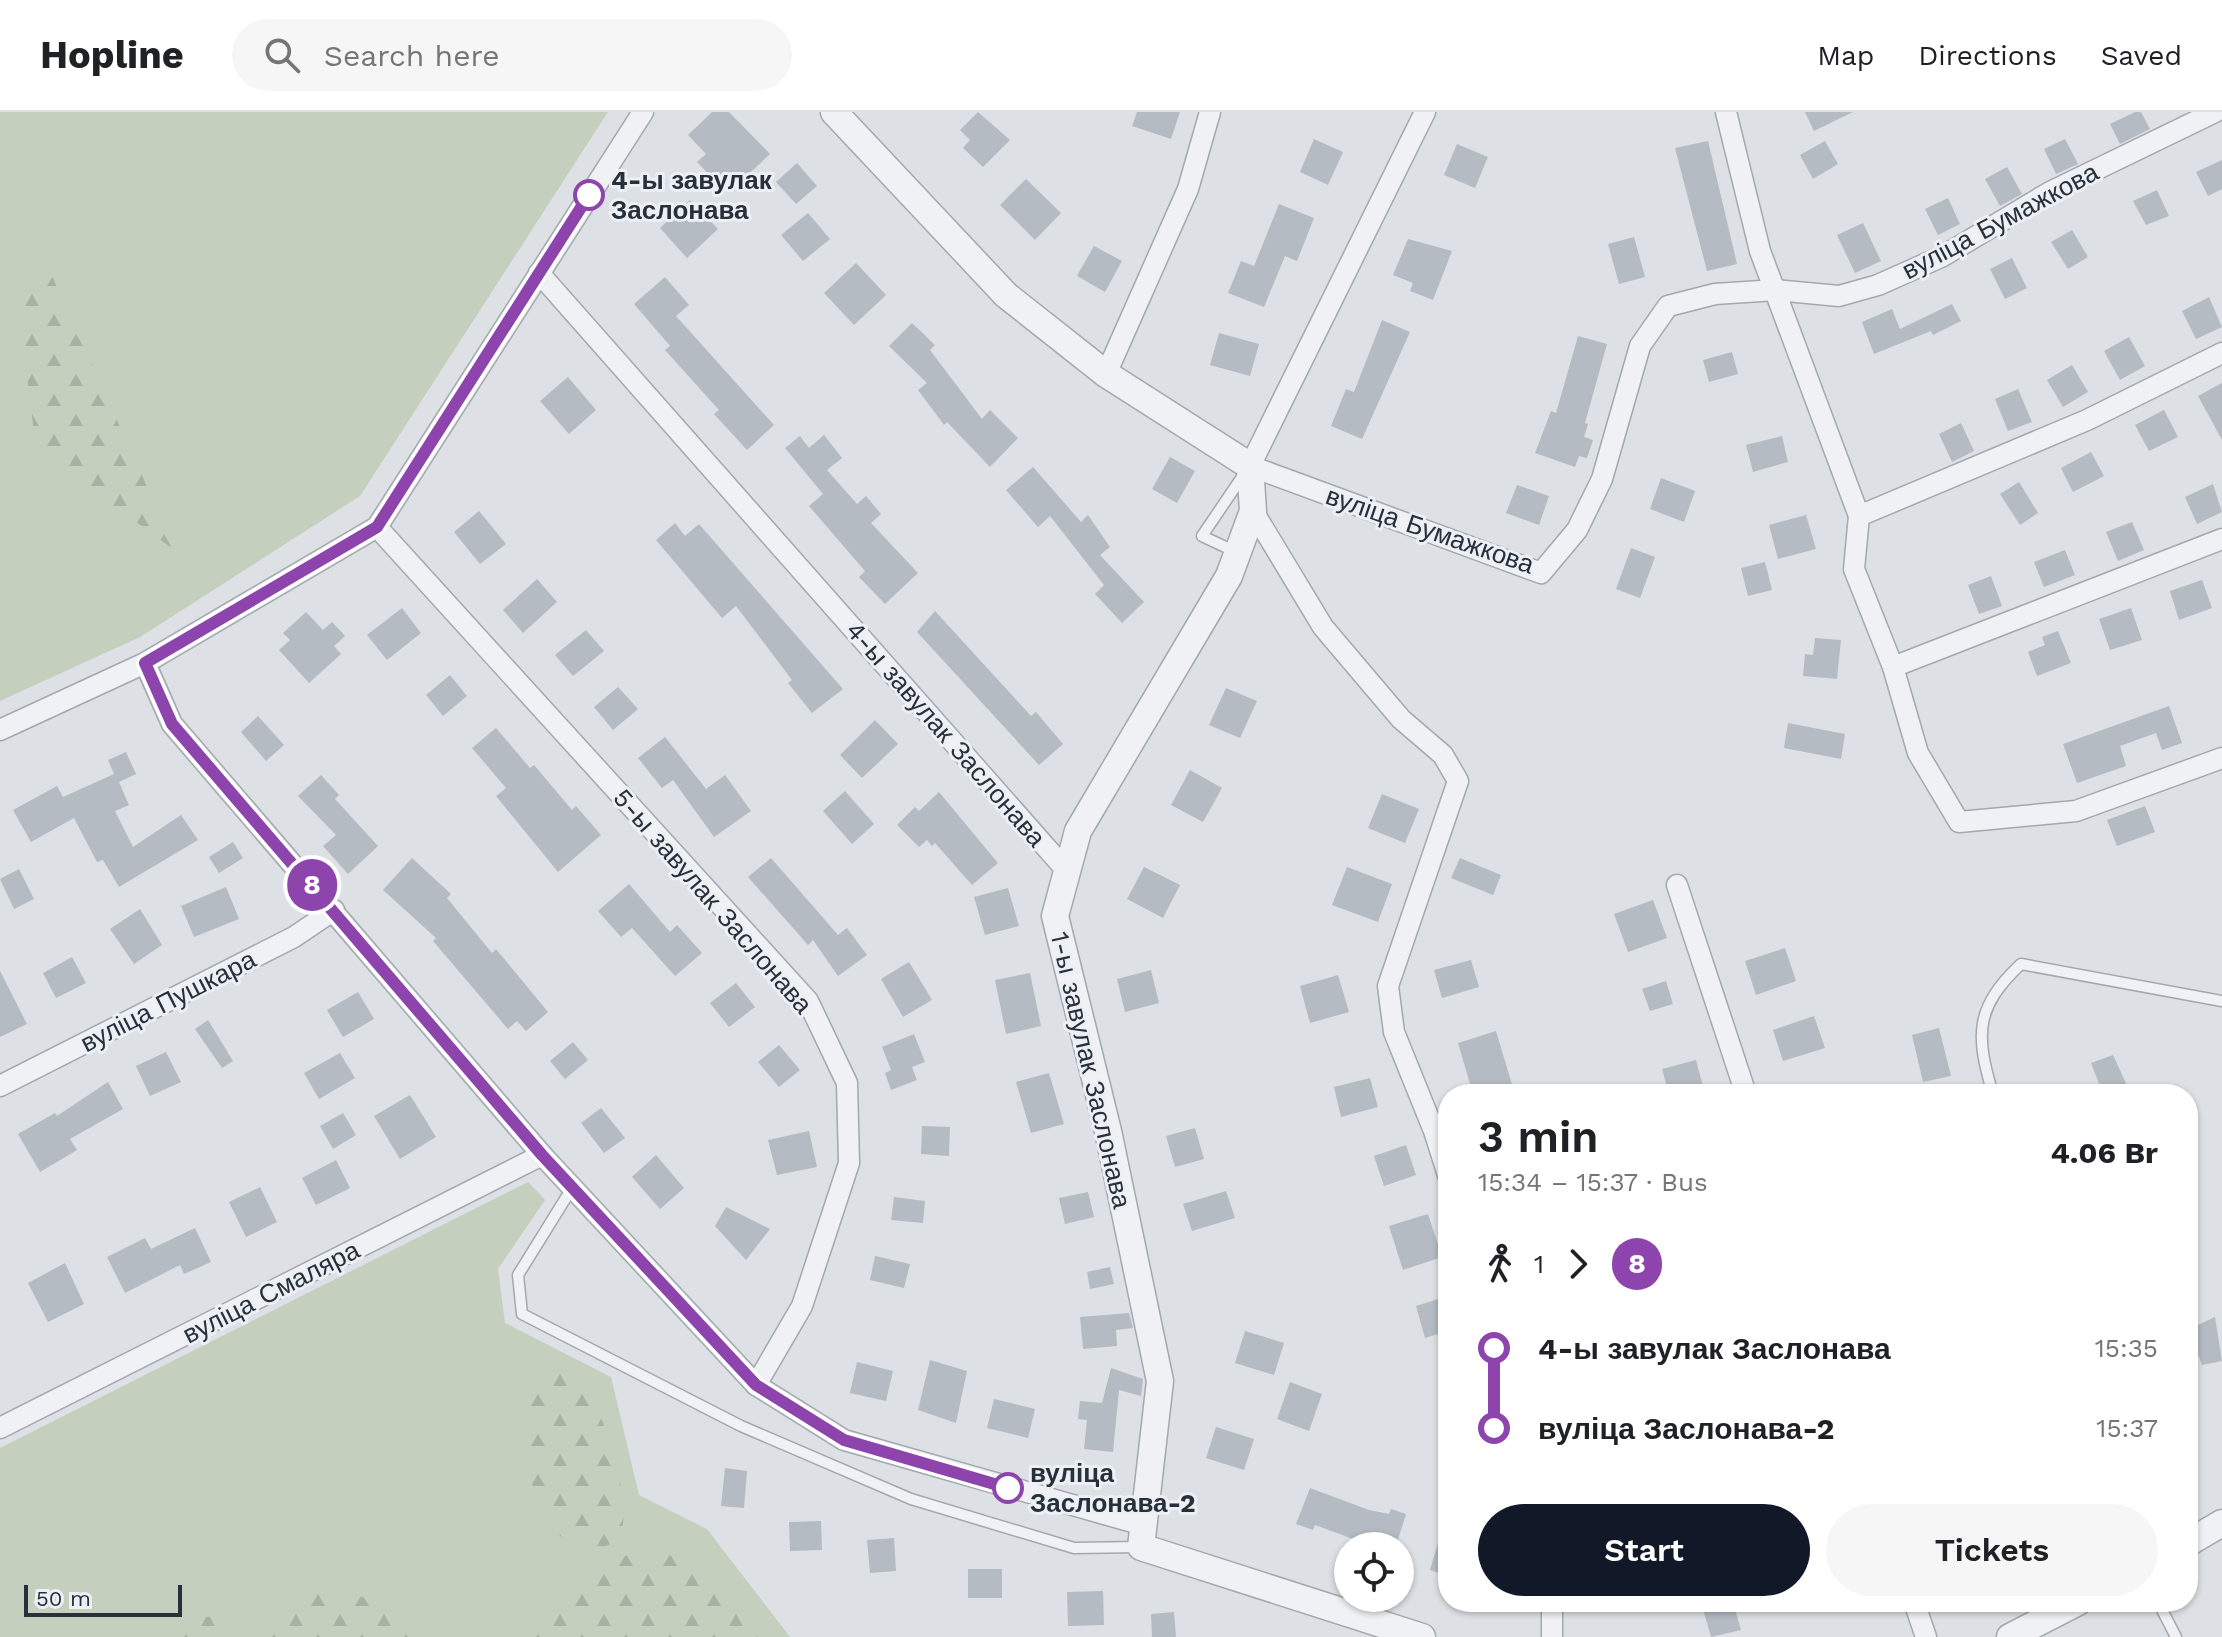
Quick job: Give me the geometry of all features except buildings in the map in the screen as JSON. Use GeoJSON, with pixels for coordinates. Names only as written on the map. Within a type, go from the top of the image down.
{"type":"FeatureCollection","features":[{"type":"Feature","properties":{"kind":"street"},"geometry":{"type":"LineString","coordinates":[[0,730],[145,663],[377,527],[643,112]]}},
{"type":"Feature","properties":{"kind":"street","name":"вуліца Бумажкова"},"geometry":{"type":"LineString","coordinates":[[834,112],[1006,295],[1106,374],[1250,466],[1541,573],[1577,530],[1602,479],[1640,346],[1668,306],[1715,294],[1776,290],[1839,296],[1878,285],[1943,256],[2050,192],[2215,112]]}},
{"type":"Feature","properties":{"kind":"street"},"geometry":{"type":"LineString","coordinates":[[1106,374],[1188,189],[1210,112]]}},
{"type":"Feature","properties":{"kind":"street"},"geometry":{"type":"LineString","coordinates":[[1250,466],[1425,112]]}},
{"type":"Feature","properties":{"kind":"street"},"geometry":{"type":"LineString","coordinates":[[1726,112],[1760,251],[1859,516],[1854,569],[1893,667],[1918,753],[1959,822],[2076,811],[2222,758]]}},
{"type":"Feature","properties":{"kind":"street","name":"4-ы завулак Заслонава"},"geometry":{"type":"LineString","coordinates":[[539,273],[1067,871]]}},
{"type":"Feature","properties":{"kind":"street"},"geometry":{"type":"LineString","coordinates":[[1859,516],[2087,420],[2222,353]]}},
{"type":"Feature","properties":{"kind":"street","name":"1-ы завулак Заслонава"},"geometry":{"type":"LineString","coordinates":[[1142,1536],[1160,1381],[1108,1131],[1055,916],[1078,831],[1229,576],[1253,511],[1250,466]]}},
{"type":"Feature","properties":{"kind":"street"},"geometry":{"type":"LineString","coordinates":[[1253,511],[1323,627],[1401,719],[1443,755],[1458,781],[1388,986],[1394,1032],[1438,1144]]}},
{"type":"Feature","properties":{"kind":"street","name":"5-ы завулак Заслонава"},"geometry":{"type":"LineString","coordinates":[[377,527],[808,1001],[847,1083],[849,1163],[802,1306],[756,1385]]}},
{"type":"Feature","properties":{"kind":"street"},"geometry":{"type":"LineString","coordinates":[[1893,667],[2222,539]]}},
{"type":"Feature","properties":{"kind":"street"},"geometry":{"type":"LineString","coordinates":[[145,663],[172,724],[542,1155],[756,1385],[844,1440],[1142,1536],[1422,1637]]}},
{"type":"Feature","properties":{"kind":"street"},"geometry":{"type":"LineString","coordinates":[[1677,885],[1743,1084]]}},
{"type":"Feature","properties":{"kind":"street","name":"вуліца Пушкара"},"geometry":{"type":"LineString","coordinates":[[0,1086],[294,937],[334,910]]}},
{"type":"Feature","properties":{"kind":"street","name":"вуліца Смаляра"},"geometry":{"type":"LineString","coordinates":[[0,1428],[542,1155]]}},
{"type":"Feature","properties":{"kind":"street"},"geometry":{"type":"LineString","coordinates":[[2198,1537],[2222,1523]]}},
{"type":"Feature","properties":{"kind":"street"},"geometry":{"type":"LineString","coordinates":[[1552,1612],[1552,1637]]}},
{"type":"Feature","properties":{"kind":"street"},"geometry":{"type":"LineString","coordinates":[[1917,1612],[1926,1637]]}},
{"type":"Feature","properties":{"kind":"street"},"geometry":{"type":"LineString","coordinates":[[2010,1637],[2059,1612]]}},
{"type":"Feature","properties":{"kind":"lane"},"geometry":{"type":"LineString","coordinates":[[1237,553],[1202,536],[1250,466]]}},
{"type":"Feature","properties":{"kind":"lane"},"geometry":{"type":"LineString","coordinates":[[1990,1084],[1980,1052],[1987,1002],[2021,964],[2222,1001]]}},
{"type":"Feature","properties":{"kind":"lane"},"geometry":{"type":"LineString","coordinates":[[572,1188],[518,1275],[522,1314],[741,1426],[911,1499],[1074,1548],[1142,1536]]}},
{"type":"Feature","properties":{"kind":"lane"},"geometry":{"type":"LineString","coordinates":[[2163,1612],[2176,1637]]}},
{"type":"Feature","properties":{"kind":"green space"},"geometry":{"type":"Polygon","coordinates":[[[0,112],[608,112],[360,496],[140,637],[0,701],[0,112]]]}},
{"type":"Feature","properties":{"kind":"green space"},"geometry":{"type":"Polygon","coordinates":[[[52,276],[176,551],[36,449],[16,288],[52,276]]]}},
{"type":"Feature","properties":{"kind":"green space"},"geometry":{"type":"Polygon","coordinates":[[[528,1182],[545,1200],[498,1269],[505,1323],[611,1377],[639,1495],[707,1529],[790,1637],[0,1637],[0,1448],[528,1182]]]}},
{"type":"Feature","properties":{"kind":"green space"},"geometry":{"type":"Polygon","coordinates":[[[551,1371],[569,1377],[584,1387],[600,1416],[616,1461],[624,1507],[623,1525],[616,1540],[602,1547],[591,1549],[571,1544],[554,1529],[541,1507],[531,1480],[525,1451],[525,1400],[533,1380],[551,1371]]]}},
{"type":"Feature","properties":{"kind":"green space"},"geometry":{"type":"Polygon","coordinates":[[[663,1553],[681,1560],[707,1577],[758,1637],[524,1637],[550,1619],[587,1579],[608,1562],[627,1555],[663,1553]]]}},
{"type":"Feature","properties":{"kind":"green space"},"geometry":{"type":"Polygon","coordinates":[[[335,1588],[364,1598],[447,1637],[246,1637],[308,1594],[335,1588]]]}},
{"type":"Feature","properties":{"kind":"green space"},"geometry":{"type":"Polygon","coordinates":[[[216,1616],[230,1624],[226,1637],[173,1637],[206,1617],[216,1616]]]}},
{"type":"Feature","properties":{"kind":"bus line","name":"8"},"geometry":{"type":"LineString","coordinates":[[589,195],[377,527],[145,663],[172,724],[542,1155],[756,1385],[844,1440],[1008,1488]]}},
{"type":"Feature","properties":{"kind":"place","name":"4-ы завулак Заслонава"},"geometry":{"type":"Point","coordinates":[589,195]}},
{"type":"Feature","properties":{"kind":"place","name":"вуліца Заслонава-2"},"geometry":{"type":"Point","coordinates":[1008,1488]}}]}
